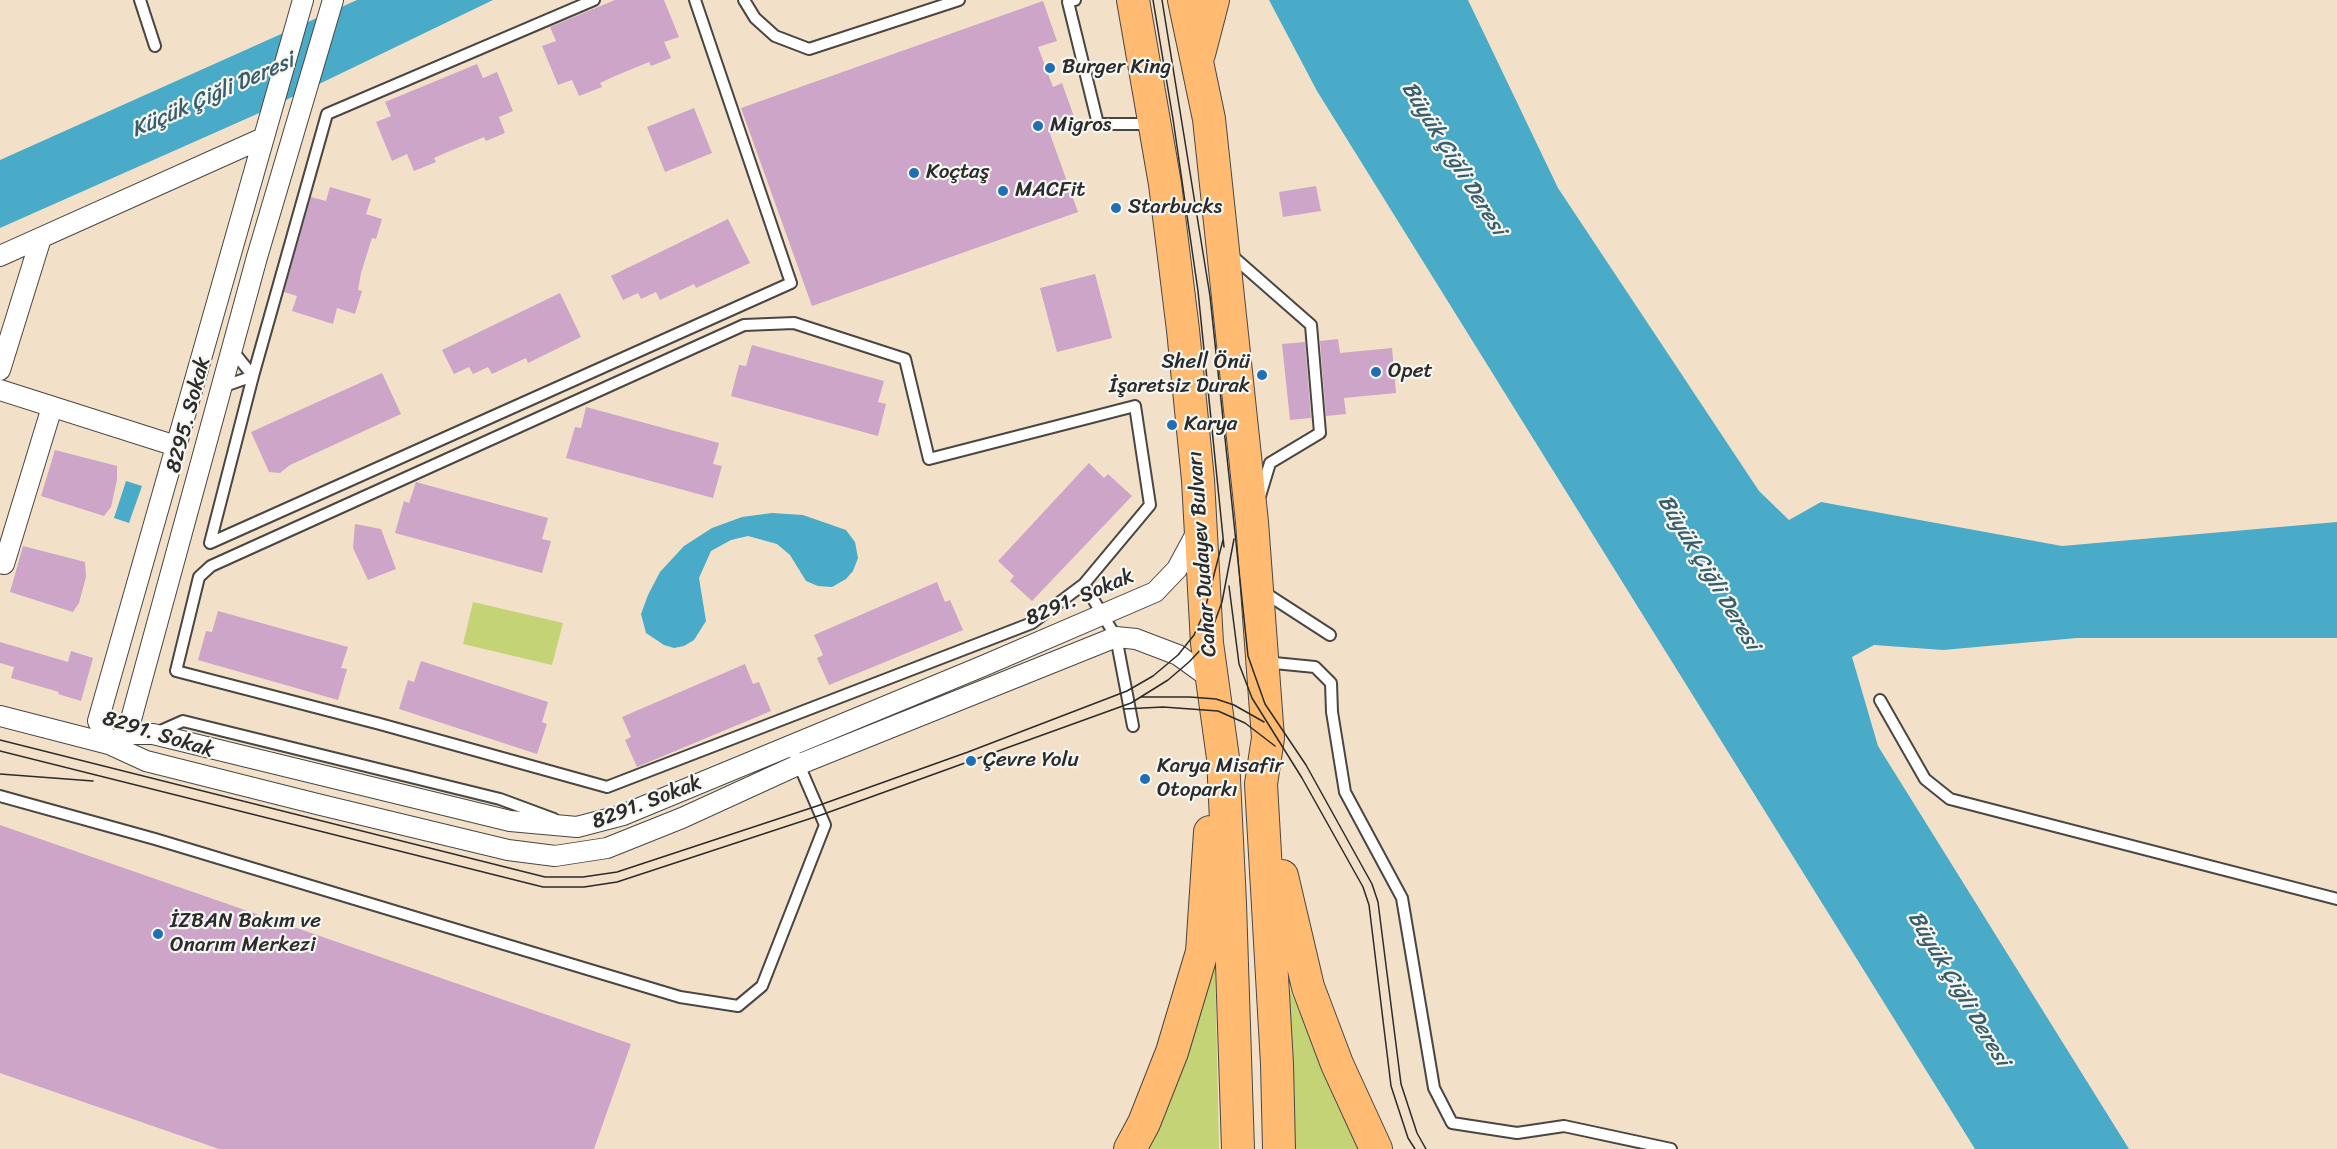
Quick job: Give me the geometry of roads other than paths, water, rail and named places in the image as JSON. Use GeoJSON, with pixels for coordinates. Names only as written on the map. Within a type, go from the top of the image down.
{"type":"FeatureCollection","features":[{"type":"Feature","properties":{"kind":"main road","name":"Cahar Dudayev Bulvarı"},"geometry":{"type":"LineString","coordinates":[[1133,0],[1165,184],[1183,330],[1198,480],[1207,643],[1223,758]]}},
{"type":"Feature","properties":{"kind":"main road"},"geometry":{"type":"LineString","coordinates":[[1184,0],[1209,119],[1252,522],[1268,738],[1261,784],[1277,1064],[1279,1149]]}},
{"type":"Feature","properties":{"kind":"main road"},"geometry":{"type":"LineString","coordinates":[[1197,61],[1213,0]]}},
{"type":"Feature","properties":{"kind":"main road"},"geometry":{"type":"LineString","coordinates":[[1130,1149],[1144,1123],[1172,1052],[1202,952],[1210,829],[1223,758]]}},
{"type":"Feature","properties":{"kind":"main road"},"geometry":{"type":"LineString","coordinates":[[1223,758],[1238,1149]]}},
{"type":"Feature","properties":{"kind":"main road"},"geometry":{"type":"LineString","coordinates":[[1261,784],[1308,987],[1337,1064],[1376,1149]]}},
{"type":"Feature","properties":{"kind":"street","name":"8295. Sokak"},"geometry":{"type":"LineString","coordinates":[[127,734],[232,350],[333,0]]}},
{"type":"Feature","properties":{"kind":"street","name":"8295. Sokak"},"geometry":{"type":"LineString","coordinates":[[109,744],[98,721],[303,1]]}},
{"type":"Feature","properties":{"kind":"street"},"geometry":{"type":"LineString","coordinates":[[0,256],[265,130]]}},
{"type":"Feature","properties":{"kind":"street"},"geometry":{"type":"LineString","coordinates":[[0,370],[41,238]]}},
{"type":"Feature","properties":{"kind":"street"},"geometry":{"type":"LineString","coordinates":[[0,390],[176,446]]}},
{"type":"Feature","properties":{"kind":"street"},"geometry":{"type":"LineString","coordinates":[[4,564],[52,407]]}},
{"type":"Feature","properties":{"kind":"street","name":"8291. Sokak"},"geometry":{"type":"LineString","coordinates":[[127,734],[153,734],[510,821],[577,827],[623,815],[1155,592],[1177,568],[1199,528]]}},
{"type":"Feature","properties":{"kind":"street"},"geometry":{"type":"LineString","coordinates":[[1116,637],[1136,639],[1178,655],[1214,681]]}},
{"type":"Feature","properties":{"kind":"street","name":"8291. Sokak"},"geometry":{"type":"LineString","coordinates":[[0,716],[109,744],[146,761],[508,850],[555,856],[607,848],[682,818],[800,764],[1116,637]]}},
{"type":"Feature","properties":{"kind":"street"},"geometry":{"type":"LineString","coordinates":[[109,744],[127,734]]}},
{"type":"Feature","properties":{"kind":"lane"},"geometry":{"type":"LineString","coordinates":[[140,0],[155,46]]}},
{"type":"Feature","properties":{"kind":"lane"},"geometry":{"type":"LineString","coordinates":[[594,0],[327,114],[253,376],[210,543],[791,283],[695,0]]}},
{"type":"Feature","properties":{"kind":"lane"},"geometry":{"type":"LineString","coordinates":[[744,0],[755,18],[775,36],[809,49],[959,0]]}},
{"type":"Feature","properties":{"kind":"lane"},"geometry":{"type":"LineString","coordinates":[[1075,0],[1068,2],[1098,124],[1155,124]]}},
{"type":"Feature","properties":{"kind":"lane"},"geometry":{"type":"LineString","coordinates":[[1223,248],[1311,325],[1320,433],[1270,463],[1252,522]]}},
{"type":"Feature","properties":{"kind":"lane"},"geometry":{"type":"LineString","coordinates":[[794,323],[905,359],[929,459],[1135,406],[1150,505],[1084,585],[1032,622],[607,787],[380,724],[176,671],[199,577],[211,566],[744,325],[794,323]]}},
{"type":"Feature","properties":{"kind":"lane"},"geometry":{"type":"LineString","coordinates":[[232,350],[253,376]]}},
{"type":"Feature","properties":{"kind":"lane"},"geometry":{"type":"LineString","coordinates":[[222,387],[253,376]]}},
{"type":"Feature","properties":{"kind":"lane"},"geometry":{"type":"LineString","coordinates":[[1084,585],[1116,637],[1133,726]]}},
{"type":"Feature","properties":{"kind":"lane"},"geometry":{"type":"LineString","coordinates":[[1257,588],[1330,636]]}},
{"type":"Feature","properties":{"kind":"lane"},"geometry":{"type":"LineString","coordinates":[[1261,662],[1315,667],[1331,683],[1332,712],[1344,792],[1402,898],[1434,1088],[1452,1123],[1517,1133],[1564,1126],[1671,1149]]}},
{"type":"Feature","properties":{"kind":"lane"},"geometry":{"type":"LineString","coordinates":[[1880,700],[1925,779],[1950,799],[2337,899]]}},
{"type":"Feature","properties":{"kind":"lane"},"geometry":{"type":"LineString","coordinates":[[0,796],[166,843],[680,997],[738,1006],[762,986],[825,825],[790,744]]}},
{"type":"Feature","properties":{"kind":"water","name":"Küçük Çiğli Deresi"},"geometry":{"type":"Polygon","coordinates":[[[357,0],[493,0],[257,114],[0,228],[0,160],[357,0]]]}},
{"type":"Feature","properties":{"kind":"water","name":"Büyük Çiğli Deresi"},"geometry":{"type":"Polygon","coordinates":[[[1269,0],[1468,0],[1558,188],[1759,491],[1789,520],[1821,502],[2062,546],[2337,522],[2337,638],[2077,638],[1943,650],[1874,645],[1852,657],[1878,746],[2129,1149],[1975,1149],[1317,91],[1269,0]]]}},
{"type":"Feature","properties":{"kind":"water"},"geometry":{"type":"Polygon","coordinates":[[[126,481],[142,486],[129,523],[114,518],[126,481]]]}},
{"type":"Feature","properties":{"kind":"water"},"geometry":{"type":"Polygon","coordinates":[[[772,513],[803,515],[846,530],[855,542],[858,558],[853,571],[846,579],[832,587],[818,586],[806,581],[790,555],[777,544],[748,536],[731,540],[711,551],[699,578],[706,621],[694,640],[684,646],[674,648],[664,645],[646,633],[641,614],[648,595],[660,572],[684,546],[712,528],[742,517],[772,513]]]}},
{"type":"Feature","properties":{"kind":"tram line"},"geometry":{"type":"LineString","coordinates":[[1153,0],[1198,291],[1224,547]]}},
{"type":"Feature","properties":{"kind":"tram line"},"geometry":{"type":"LineString","coordinates":[[1162,0],[1210,296],[1248,656],[1265,704],[1306,765],[1372,884],[1378,902],[1401,1084],[1417,1133],[1426,1149]]}},
{"type":"Feature","properties":{"kind":"tram line"},"geometry":{"type":"LineString","coordinates":[[0,751],[543,887],[584,887],[617,882],[821,815],[1131,703],[1168,680],[1207,643],[1222,602],[1234,539]]}},
{"type":"Feature","properties":{"kind":"tram line"},"geometry":{"type":"LineString","coordinates":[[0,740],[545,877],[583,877],[617,872],[817,806],[968,752],[1127,691],[1153,676],[1178,655],[1194,635],[1204,613],[1223,540]]}},
{"type":"Feature","properties":{"kind":"tram line"},"geometry":{"type":"LineString","coordinates":[[1229,586],[1239,664],[1252,698],[1302,778],[1363,887],[1369,905],[1391,1086],[1408,1138],[1415,1149]]}},
{"type":"Feature","properties":{"kind":"tram line"},"geometry":{"type":"LineString","coordinates":[[1141,697],[1216,699],[1234,705],[1264,722]]}},
{"type":"Feature","properties":{"kind":"tram line"},"geometry":{"type":"LineString","coordinates":[[1124,709],[1163,707],[1218,711],[1245,723],[1275,746]]}},
{"type":"Feature","properties":{"kind":"tram line"},"geometry":{"type":"LineString","coordinates":[[0,774],[93,781]]}},
{"type":"Feature","properties":{"kind":"place","name":"Burger King"},"geometry":{"type":"Point","coordinates":[1050,68]}},
{"type":"Feature","properties":{"kind":"place","name":"Migros"},"geometry":{"type":"Point","coordinates":[1038,126]}},
{"type":"Feature","properties":{"kind":"place","name":"Koçtaş"},"geometry":{"type":"Point","coordinates":[914,173]}},
{"type":"Feature","properties":{"kind":"place","name":"MACFit"},"geometry":{"type":"Point","coordinates":[1003,191]}},
{"type":"Feature","properties":{"kind":"place","name":"Starbucks"},"geometry":{"type":"Point","coordinates":[1116,208]}},
{"type":"Feature","properties":{"kind":"place","name":"Opet"},"geometry":{"type":"Point","coordinates":[1376,372]}},
{"type":"Feature","properties":{"kind":"place","name":"Shell Önü İşaretsiz Durak"},"geometry":{"type":"Point","coordinates":[1262,375]}},
{"type":"Feature","properties":{"kind":"place","name":"Karya"},"geometry":{"type":"Point","coordinates":[1172,425]}},
{"type":"Feature","properties":{"kind":"place","name":"Çevre Yolu"},"geometry":{"type":"Point","coordinates":[971,761]}},
{"type":"Feature","properties":{"kind":"place","name":"Karya Misafir Otoparkı"},"geometry":{"type":"Point","coordinates":[1145,779]}},
{"type":"Feature","properties":{"kind":"place","name":"İZBAN Bakım ve Onarım Merkezi"},"geometry":{"type":"Point","coordinates":[158,934]}}]}
